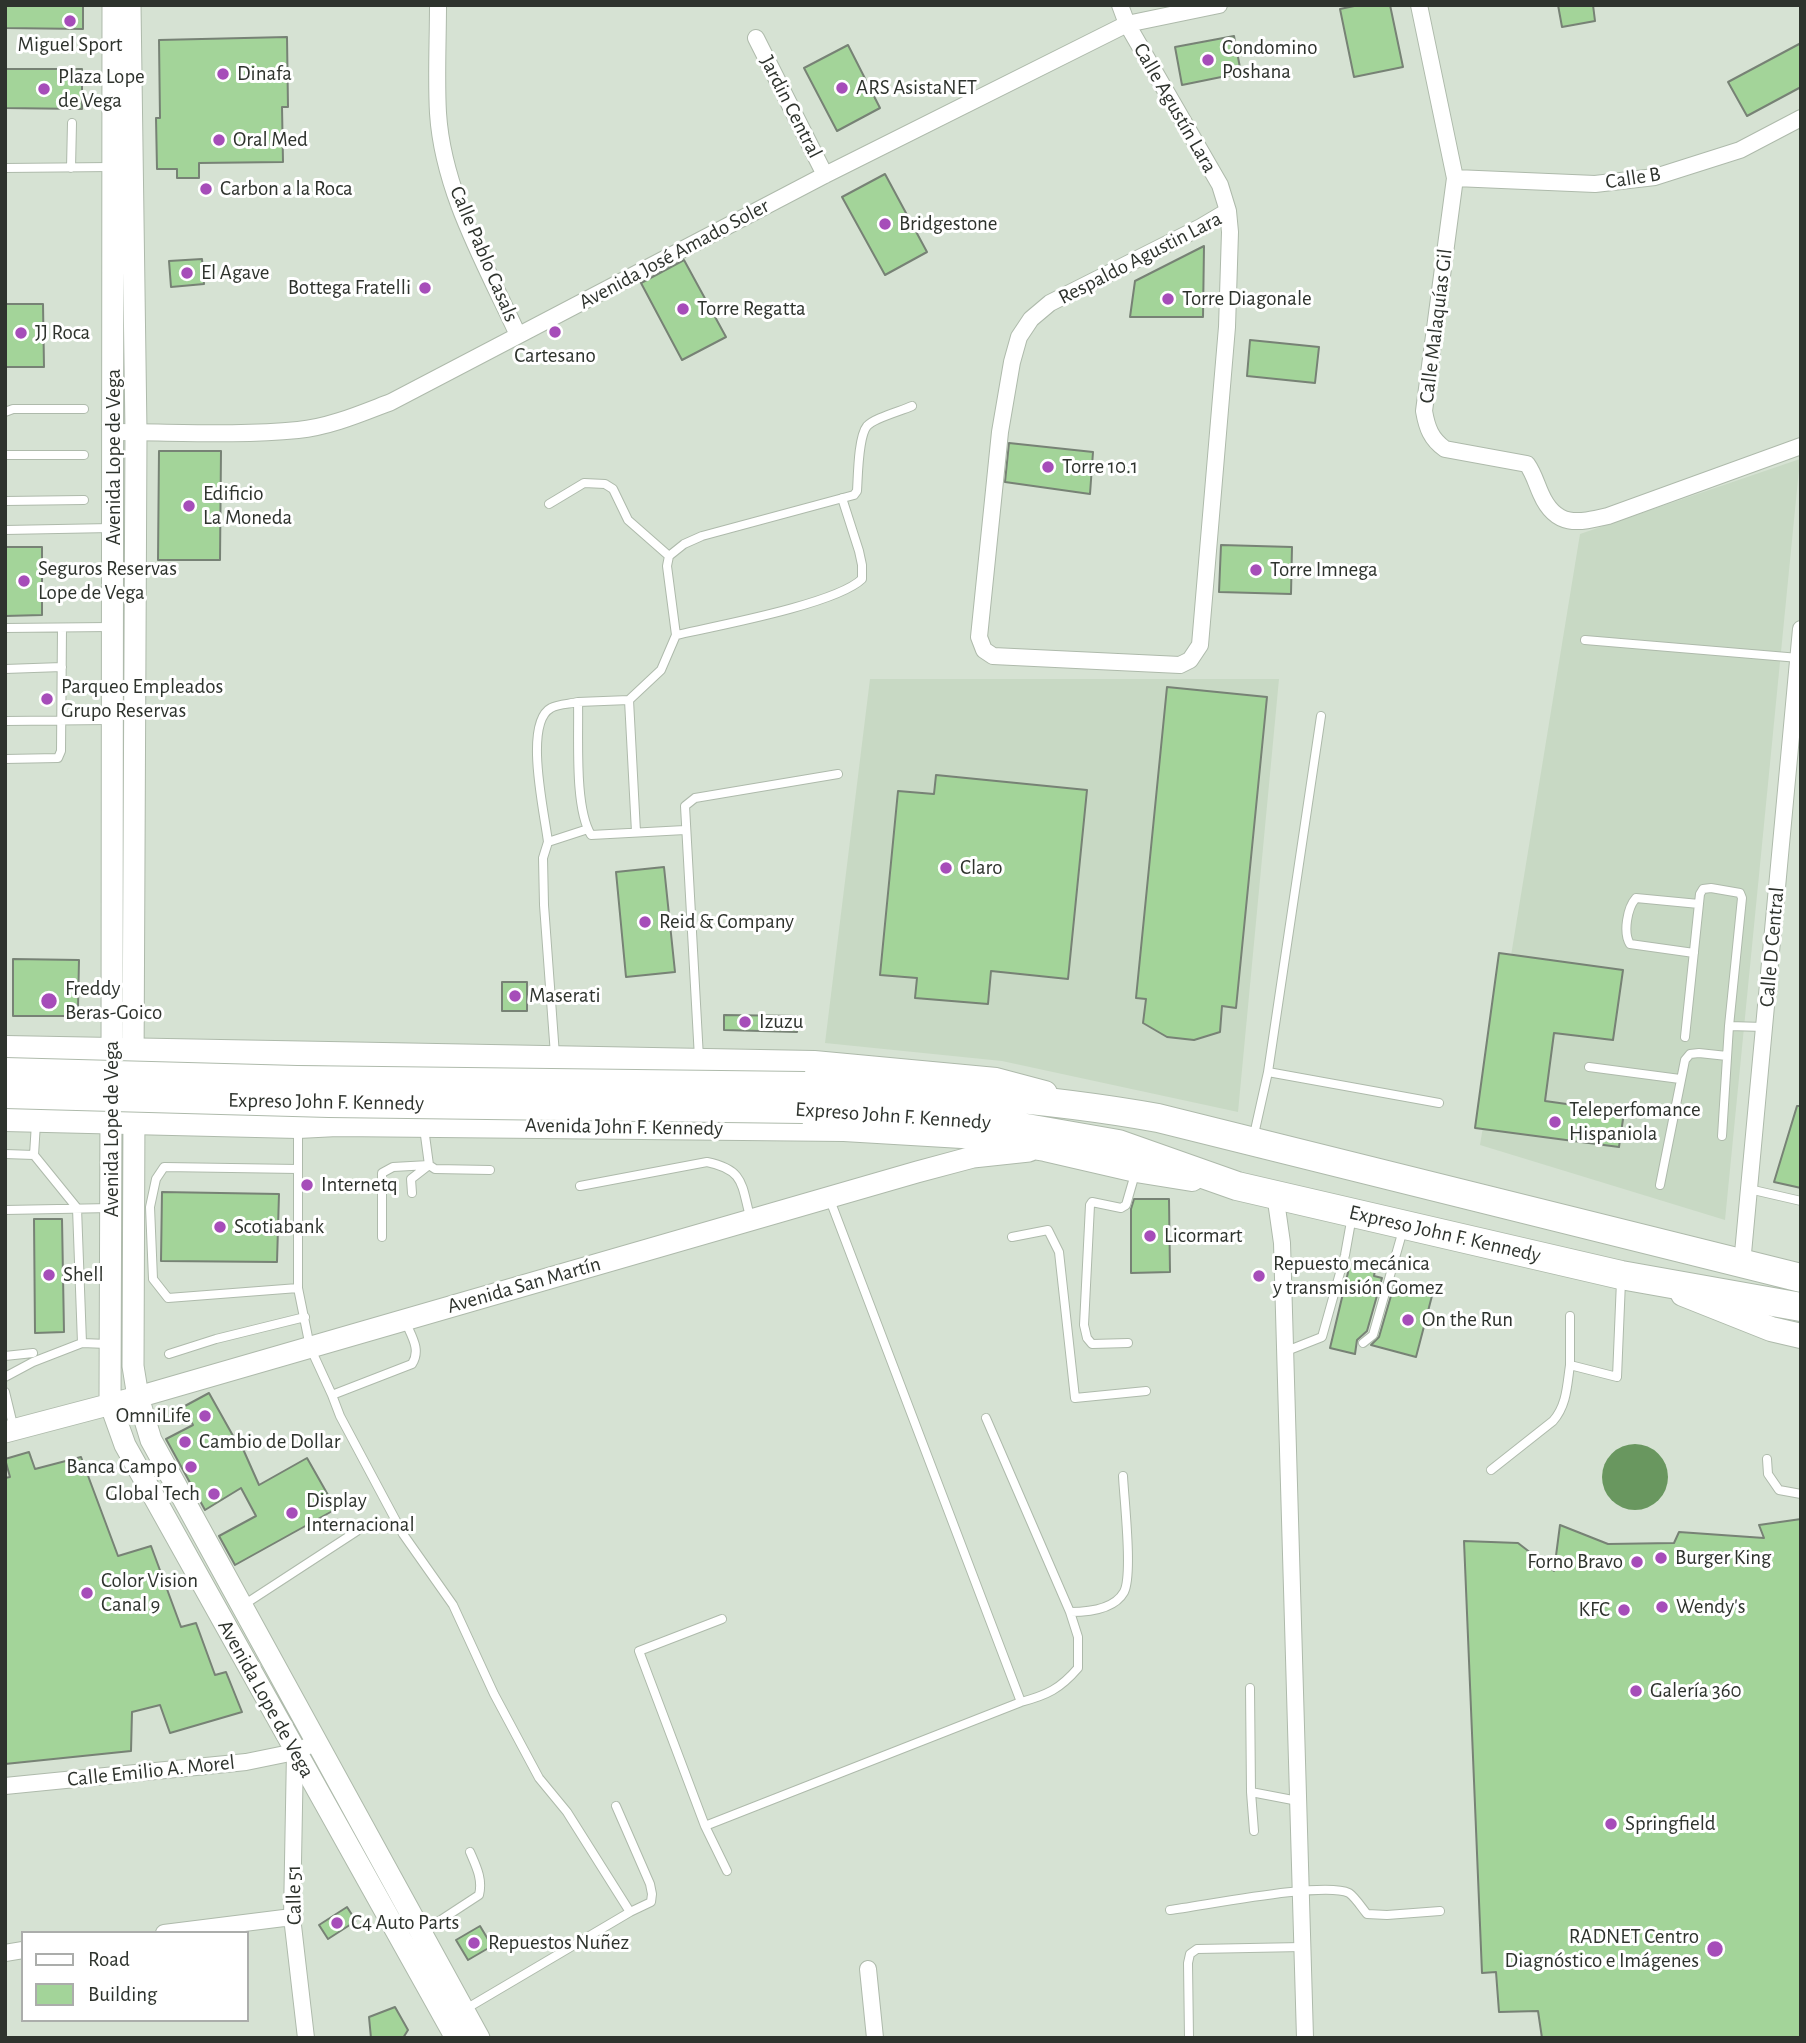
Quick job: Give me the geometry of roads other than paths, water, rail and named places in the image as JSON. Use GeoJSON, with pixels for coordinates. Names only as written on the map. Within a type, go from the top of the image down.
{"type":"FeatureCollection","features":[{"type":"Feature","properties":{"kind":"highway","name":"Expreso John F. Kennedy"},"geometry":{"type":"LineString","coordinates":[[5,1072],[804,1098],[958,1116],[1118,1144],[1237,1186],[1634,1277],[1801,1307]]}},
{"type":"Feature","properties":{"kind":"highway","name":"Expreso John F. Kennedy"},"geometry":{"type":"LineString","coordinates":[[5,1094],[329,1103],[804,1098],[888,1089],[1100,1107],[1158,1118],[1801,1278]]}},
{"type":"Feature","properties":{"kind":"main road","name":"Avenida Lope de Vega"},"geometry":{"type":"LineString","coordinates":[[113,5],[113,720],[123,1123],[144,1279],[134,1366],[138,1396],[151,1440],[479,2038]]}},
{"type":"Feature","properties":{"kind":"main road","name":"Avenida Lope de Vega"},"geometry":{"type":"LineString","coordinates":[[122,1052],[136,432],[130,5]]}},
{"type":"Feature","properties":{"kind":"main road"},"geometry":{"type":"LineString","coordinates":[[5,1048],[814,1063],[996,1080],[1100,1107]]}},
{"type":"Feature","properties":{"kind":"main road"},"geometry":{"type":"LineString","coordinates":[[335,1053],[322,1062],[305,1066],[202,1064],[185,1071],[181,1086],[183,1099],[196,1108],[311,1112],[328,1116],[337,1124]]}},
{"type":"Feature","properties":{"kind":"main road"},"geometry":{"type":"LineString","coordinates":[[5,1057],[38,1057],[52,1060],[62,1066],[67,1082],[62,1095],[52,1102],[37,1105],[5,1104]]}},
{"type":"Feature","properties":{"kind":"main road","name":"Avenida John F. Kennedy"},"geometry":{"type":"LineString","coordinates":[[5,1119],[298,1126],[337,1124],[844,1129],[962,1136],[1045,1149],[1136,1170],[1237,1186]]}},
{"type":"Feature","properties":{"kind":"main road","name":"Avenida Lope de Vega"},"geometry":{"type":"LineString","coordinates":[[123,1123],[111,1208],[110,1403],[125,1445],[456,2038]]}},
{"type":"Feature","properties":{"kind":"main road","name":"Avenida San Martín"},"geometry":{"type":"LineString","coordinates":[[10,1431],[973,1157],[1045,1149]]}},
{"type":"Feature","properties":{"kind":"main road"},"geometry":{"type":"LineString","coordinates":[[1634,1277],[1771,1329],[1801,1336]]}},
{"type":"Feature","properties":{"kind":"street","name":"Calle Pablo Casals"},"geometry":{"type":"LineString","coordinates":[[438,5],[438,115],[447,164],[462,213],[519,335]]}},
{"type":"Feature","properties":{"kind":"street","name":"Calle Agustín Lara"},"geometry":{"type":"LineString","coordinates":[[1120,5],[1127,24],[1220,185],[1228,211]]}},
{"type":"Feature","properties":{"kind":"street","name":"Avenida José Amado Soler"},"geometry":{"type":"LineString","coordinates":[[114,432],[300,430],[351,417],[391,402],[825,175],[1127,24],[1219,5]]}},
{"type":"Feature","properties":{"kind":"street","name":"Calle Malaquías Gil"},"geometry":{"type":"LineString","coordinates":[[1419,5],[1455,178],[1424,411],[1426,425],[1434,441],[1444,449],[1527,464],[1548,508],[1562,519],[1577,523],[1608,516],[1801,446]]}},
{"type":"Feature","properties":{"kind":"street","name":"Jardin Central"},"geometry":{"type":"LineString","coordinates":[[756,38],[825,175]]}},
{"type":"Feature","properties":{"kind":"street","name":"Calle B"},"geometry":{"type":"LineString","coordinates":[[1455,178],[1595,184],[1655,177],[1740,150],[1801,118]]}},
{"type":"Feature","properties":{"kind":"street","name":"Respaldo Agustin Lara"},"geometry":{"type":"LineString","coordinates":[[1228,211],[1230,232],[1227,327],[1200,645],[1190,660],[1180,665],[993,656],[984,650],[979,637],[1000,432],[1009,374],[1019,337],[1031,319],[1050,303],[1228,211]]}},
{"type":"Feature","properties":{"kind":"street","name":"Calle D Central"},"geometry":{"type":"LineString","coordinates":[[1742,1264],[1764,1027],[1797,724],[1801,629]]}},
{"type":"Feature","properties":{"kind":"street"},"geometry":{"type":"LineString","coordinates":[[1275,1194],[1282,1244],[1305,2038]]}},
{"type":"Feature","properties":{"kind":"street","name":"Calle Emilio A. Morel"},"geometry":{"type":"LineString","coordinates":[[5,1786],[246,1762],[295,1752],[317,1742]]}},
{"type":"Feature","properties":{"kind":"street","name":"Calle 51"},"geometry":{"type":"LineString","coordinates":[[295,1752],[292,1917],[306,2038]]}},
{"type":"Feature","properties":{"kind":"street"},"geometry":{"type":"LineString","coordinates":[[180,1931],[292,1917]]}},
{"type":"Feature","properties":{"kind":"street"},"geometry":{"type":"LineString","coordinates":[[868,1969],[874,2038]]}},
{"type":"Feature","properties":{"kind":"lane"},"geometry":{"type":"LineString","coordinates":[[71,168],[72,123]]}},
{"type":"Feature","properties":{"kind":"lane"},"geometry":{"type":"LineString","coordinates":[[5,168],[113,167]]}},
{"type":"Feature","properties":{"kind":"lane"},"geometry":{"type":"LineString","coordinates":[[555,1058],[544,905],[543,858],[548,842],[536,750],[540,721],[550,708],[578,702],[629,700],[661,670],[676,635],[667,566],[669,556],[684,544],[702,536],[854,495],[857,491],[865,428],[872,422],[912,406]]}},
{"type":"Feature","properties":{"kind":"lane"},"geometry":{"type":"LineString","coordinates":[[5,412],[26,408],[84,409]]}},
{"type":"Feature","properties":{"kind":"lane"},"geometry":{"type":"LineString","coordinates":[[5,455],[84,455]]}},
{"type":"Feature","properties":{"kind":"lane"},"geometry":{"type":"LineString","coordinates":[[549,504],[584,483],[605,484],[613,489],[628,520],[669,556]]}},
{"type":"Feature","properties":{"kind":"lane"},"geometry":{"type":"LineString","coordinates":[[676,635],[816,601],[855,586],[862,579],[862,565],[842,498]]}},
{"type":"Feature","properties":{"kind":"lane"},"geometry":{"type":"LineString","coordinates":[[5,501],[84,500]]}},
{"type":"Feature","properties":{"kind":"lane"},"geometry":{"type":"LineString","coordinates":[[5,530],[114,528]]}},
{"type":"Feature","properties":{"kind":"lane"},"geometry":{"type":"LineString","coordinates":[[5,628],[113,627]]}},
{"type":"Feature","properties":{"kind":"lane"},"geometry":{"type":"LineString","coordinates":[[5,759],[58,758],[61,751],[62,721],[62,628]]}},
{"type":"Feature","properties":{"kind":"lane"},"geometry":{"type":"LineString","coordinates":[[1585,640],[1798,657]]}},
{"type":"Feature","properties":{"kind":"lane"},"geometry":{"type":"LineString","coordinates":[[5,669],[62,667]]}},
{"type":"Feature","properties":{"kind":"lane"},"geometry":{"type":"LineString","coordinates":[[629,700],[636,832]]}},
{"type":"Feature","properties":{"kind":"lane"},"geometry":{"type":"LineString","coordinates":[[578,702],[582,805],[587,829],[591,835],[685,830]]}},
{"type":"Feature","properties":{"kind":"lane"},"geometry":{"type":"LineString","coordinates":[[1253,1142],[1268,1072],[1321,716]]}},
{"type":"Feature","properties":{"kind":"lane"},"geometry":{"type":"LineString","coordinates":[[5,721],[113,720]]}},
{"type":"Feature","properties":{"kind":"lane"},"geometry":{"type":"LineString","coordinates":[[700,1061],[685,806],[695,798],[838,774]]}},
{"type":"Feature","properties":{"kind":"lane"},"geometry":{"type":"LineString","coordinates":[[548,842],[587,829]]}},
{"type":"Feature","properties":{"kind":"lane"},"geometry":{"type":"LineString","coordinates":[[1685,1037],[1699,904],[1703,889],[1740,893],[1742,898],[1729,1026],[1722,1136]]}},
{"type":"Feature","properties":{"kind":"lane"},"geometry":{"type":"LineString","coordinates":[[1694,953],[1639,947],[1630,944],[1626,933],[1632,902],[1636,898],[1699,904]]}},
{"type":"Feature","properties":{"kind":"lane"},"geometry":{"type":"LineString","coordinates":[[1729,1026],[1764,1027]]}},
{"type":"Feature","properties":{"kind":"lane"},"geometry":{"type":"LineString","coordinates":[[1660,1185],[1685,1060],[1690,1054],[1727,1056]]}},
{"type":"Feature","properties":{"kind":"lane"},"geometry":{"type":"LineString","coordinates":[[1589,1068],[1680,1079]]}},
{"type":"Feature","properties":{"kind":"lane"},"geometry":{"type":"LineString","coordinates":[[1268,1072],[1439,1103]]}},
{"type":"Feature","properties":{"kind":"lane"},"geometry":{"type":"LineString","coordinates":[[36,1120],[34,1155],[77,1208],[82,1343]]}},
{"type":"Feature","properties":{"kind":"lane"},"geometry":{"type":"LineString","coordinates":[[423,1125],[429,1166]]}},
{"type":"Feature","properties":{"kind":"lane"},"geometry":{"type":"LineString","coordinates":[[298,1126],[298,1288],[310,1347],[340,1416],[404,1534],[453,1605],[494,1694],[539,1778],[567,1812],[630,1912]]}},
{"type":"Feature","properties":{"kind":"lane"},"geometry":{"type":"LineString","coordinates":[[5,1154],[34,1155]]}},
{"type":"Feature","properties":{"kind":"lane"},"geometry":{"type":"LineString","coordinates":[[580,1186],[707,1162],[727,1167],[735,1173],[751,1220]]}},
{"type":"Feature","properties":{"kind":"lane"},"geometry":{"type":"LineString","coordinates":[[412,1193],[411,1179],[429,1166]]}},
{"type":"Feature","properties":{"kind":"lane"},"geometry":{"type":"LineString","coordinates":[[382,1237],[382,1173],[393,1167],[429,1166],[444,1170],[490,1170]]}},
{"type":"Feature","properties":{"kind":"lane"},"geometry":{"type":"LineString","coordinates":[[298,1288],[168,1298],[144,1279],[150,1207],[156,1179],[164,1167],[299,1169]]}},
{"type":"Feature","properties":{"kind":"lane"},"geometry":{"type":"LineString","coordinates":[[1128,1343],[1092,1344],[1087,1338],[1084,1325],[1090,1205],[1092,1202],[1121,1208],[1126,1205],[1136,1170]]}},
{"type":"Feature","properties":{"kind":"lane"},"geometry":{"type":"LineString","coordinates":[[1749,1189],[1801,1201]]}},
{"type":"Feature","properties":{"kind":"lane"},"geometry":{"type":"LineString","coordinates":[[829,1197],[1021,1702]]}},
{"type":"Feature","properties":{"kind":"lane"},"geometry":{"type":"LineString","coordinates":[[5,1210],[111,1208]]}},
{"type":"Feature","properties":{"kind":"lane"},"geometry":{"type":"LineString","coordinates":[[1284,1352],[1322,1337],[1345,1255],[1353,1212]]}},
{"type":"Feature","properties":{"kind":"lane"},"geometry":{"type":"LineString","coordinates":[[1363,1343],[1369,1341],[1373,1335],[1404,1225]]}},
{"type":"Feature","properties":{"kind":"lane"},"geometry":{"type":"LineString","coordinates":[[1012,1237],[1048,1230],[1059,1252],[1075,1398],[1146,1391]]}},
{"type":"Feature","properties":{"kind":"lane"},"geometry":{"type":"LineString","coordinates":[[1570,1364],[1617,1377],[1634,1277]]}},
{"type":"Feature","properties":{"kind":"lane"},"geometry":{"type":"LineString","coordinates":[[1491,1470],[1561,1412],[1570,1364],[1570,1316]]}},
{"type":"Feature","properties":{"kind":"lane"},"geometry":{"type":"LineString","coordinates":[[169,1354],[216,1339],[305,1317]]}},
{"type":"Feature","properties":{"kind":"lane"},"geometry":{"type":"LineString","coordinates":[[332,1395],[412,1364],[417,1356],[416,1349],[405,1320]]}},
{"type":"Feature","properties":{"kind":"lane"},"geometry":{"type":"LineString","coordinates":[[5,1377],[33,1362],[82,1343],[110,1344]]}},
{"type":"Feature","properties":{"kind":"lane"},"geometry":{"type":"LineString","coordinates":[[5,1356],[33,1353]]}},
{"type":"Feature","properties":{"kind":"lane"},"geometry":{"type":"LineString","coordinates":[[5,1392],[10,1431]]}},
{"type":"Feature","properties":{"kind":"lane"},"geometry":{"type":"LineString","coordinates":[[705,1826],[1042,1696],[1063,1685],[1078,1668],[1078,1637],[1070,1612],[986,1418]]}},
{"type":"Feature","properties":{"kind":"lane"},"geometry":{"type":"LineString","coordinates":[[1766,1459],[1768,1474],[1779,1490],[1801,1494]]}},
{"type":"Feature","properties":{"kind":"lane"},"geometry":{"type":"LineString","coordinates":[[1070,1612],[1103,1608],[1125,1591],[1128,1572],[1123,1476]]}},
{"type":"Feature","properties":{"kind":"lane"},"geometry":{"type":"LineString","coordinates":[[242,1606],[357,1531]]}},
{"type":"Feature","properties":{"kind":"lane"},"geometry":{"type":"LineString","coordinates":[[722,1619],[639,1651],[705,1826],[727,1871]]}},
{"type":"Feature","properties":{"kind":"lane"},"geometry":{"type":"LineString","coordinates":[[1250,1688],[1254,1831]]}},
{"type":"Feature","properties":{"kind":"lane"},"geometry":{"type":"LineString","coordinates":[[1251,1792],[1297,1801]]}},
{"type":"Feature","properties":{"kind":"lane"},"geometry":{"type":"LineString","coordinates":[[464,2010],[651,1902],[650,1884],[616,1805]]}},
{"type":"Feature","properties":{"kind":"lane"},"geometry":{"type":"LineString","coordinates":[[421,1933],[479,1895],[480,1876],[470,1852]]}},
{"type":"Feature","properties":{"kind":"lane"},"geometry":{"type":"LineString","coordinates":[[1170,1910],[1300,1891],[1337,1891],[1350,1894],[1367,1914],[1387,1916],[1440,1911]]}},
{"type":"Feature","properties":{"kind":"lane"},"geometry":{"type":"LineString","coordinates":[[1189,2038],[1188,1962],[1190,1954],[1196,1949],[1302,1947]]}},
{"type":"Feature","properties":{"kind":"place","name":"Miguel Sport"},"geometry":{"type":"Point","coordinates":[70,21]}},
{"type":"Feature","properties":{"kind":"place","name":"Condomino Poshana"},"geometry":{"type":"Point","coordinates":[1208,60]}},
{"type":"Feature","properties":{"kind":"place","name":"Dinafa"},"geometry":{"type":"Point","coordinates":[223,74]}},
{"type":"Feature","properties":{"kind":"place","name":"ARS AsistaNET"},"geometry":{"type":"Point","coordinates":[842,88]}},
{"type":"Feature","properties":{"kind":"place","name":"Plaza Lope de Vega"},"geometry":{"type":"Point","coordinates":[44,89]}},
{"type":"Feature","properties":{"kind":"place","name":"Oral Med"},"geometry":{"type":"Point","coordinates":[219,140]}},
{"type":"Feature","properties":{"kind":"place","name":"Carbon a la Roca"},"geometry":{"type":"Point","coordinates":[206,189]}},
{"type":"Feature","properties":{"kind":"place","name":"Bridgestone"},"geometry":{"type":"Point","coordinates":[885,224]}},
{"type":"Feature","properties":{"kind":"place","name":"El Agave"},"geometry":{"type":"Point","coordinates":[187,273]}},
{"type":"Feature","properties":{"kind":"place","name":"Bottega Fratelli"},"geometry":{"type":"Point","coordinates":[425,288]}},
{"type":"Feature","properties":{"kind":"place","name":"Torre Diagonale"},"geometry":{"type":"Point","coordinates":[1168,299]}},
{"type":"Feature","properties":{"kind":"place","name":"Torre Regatta"},"geometry":{"type":"Point","coordinates":[683,309]}},
{"type":"Feature","properties":{"kind":"place","name":"Cartesano"},"geometry":{"type":"Point","coordinates":[555,332]}},
{"type":"Feature","properties":{"kind":"place","name":"JJ Roca"},"geometry":{"type":"Point","coordinates":[21,333]}},
{"type":"Feature","properties":{"kind":"place","name":"Torre 10.1"},"geometry":{"type":"Point","coordinates":[1048,467]}},
{"type":"Feature","properties":{"kind":"place","name":"Edificio La Moneda"},"geometry":{"type":"Point","coordinates":[189,506]}},
{"type":"Feature","properties":{"kind":"place","name":"Torre Imnega"},"geometry":{"type":"Point","coordinates":[1256,570]}},
{"type":"Feature","properties":{"kind":"place","name":"Seguros Reservas Lope de Vega"},"geometry":{"type":"Point","coordinates":[24,581]}},
{"type":"Feature","properties":{"kind":"place","name":"Parqueo Empleados Grupo Reservas"},"geometry":{"type":"Point","coordinates":[47,699]}},
{"type":"Feature","properties":{"kind":"place","name":"Claro"},"geometry":{"type":"Point","coordinates":[946,868]}},
{"type":"Feature","properties":{"kind":"place","name":"Reid & Company"},"geometry":{"type":"Point","coordinates":[645,922]}},
{"type":"Feature","properties":{"kind":"place","name":"Maserati"},"geometry":{"type":"Point","coordinates":[515,996]}},
{"type":"Feature","properties":{"kind":"place","name":"Freddy Beras-Goico"},"geometry":{"type":"Point","coordinates":[49,1001]}},
{"type":"Feature","properties":{"kind":"place","name":"Izuzu"},"geometry":{"type":"Point","coordinates":[745,1022]}},
{"type":"Feature","properties":{"kind":"place","name":"Teleperfomance Hispaniola"},"geometry":{"type":"Point","coordinates":[1555,1122]}},
{"type":"Feature","properties":{"kind":"place","name":"Internetq"},"geometry":{"type":"Point","coordinates":[307,1185]}},
{"type":"Feature","properties":{"kind":"place","name":"Scotiabank"},"geometry":{"type":"Point","coordinates":[220,1227]}},
{"type":"Feature","properties":{"kind":"place","name":"Licormart"},"geometry":{"type":"Point","coordinates":[1150,1236]}},
{"type":"Feature","properties":{"kind":"place","name":"Shell"},"geometry":{"type":"Point","coordinates":[49,1275]}},
{"type":"Feature","properties":{"kind":"place","name":"Repuesto mecánica y transmisión Gomez"},"geometry":{"type":"Point","coordinates":[1259,1276]}},
{"type":"Feature","properties":{"kind":"place","name":"On the Run"},"geometry":{"type":"Point","coordinates":[1408,1320]}},
{"type":"Feature","properties":{"kind":"place","name":"OmniLife"},"geometry":{"type":"Point","coordinates":[205,1416]}},
{"type":"Feature","properties":{"kind":"place","name":"Cambio de Dollar"},"geometry":{"type":"Point","coordinates":[185,1442]}},
{"type":"Feature","properties":{"kind":"place","name":"Banca Campo"},"geometry":{"type":"Point","coordinates":[191,1467]}},
{"type":"Feature","properties":{"kind":"place","name":"Global Tech"},"geometry":{"type":"Point","coordinates":[214,1494]}},
{"type":"Feature","properties":{"kind":"place","name":"Display Internacional"},"geometry":{"type":"Point","coordinates":[292,1513]}},
{"type":"Feature","properties":{"kind":"place","name":"Burger King"},"geometry":{"type":"Point","coordinates":[1661,1558]}},
{"type":"Feature","properties":{"kind":"place","name":"Forno Bravo"},"geometry":{"type":"Point","coordinates":[1637,1562]}},
{"type":"Feature","properties":{"kind":"place","name":"Color Vision Canal 9"},"geometry":{"type":"Point","coordinates":[87,1593]}},
{"type":"Feature","properties":{"kind":"place","name":"Wendy's"},"geometry":{"type":"Point","coordinates":[1662,1607]}},
{"type":"Feature","properties":{"kind":"place","name":"KFC"},"geometry":{"type":"Point","coordinates":[1624,1610]}},
{"type":"Feature","properties":{"kind":"place","name":"Galería 360"},"geometry":{"type":"Point","coordinates":[1636,1691]}},
{"type":"Feature","properties":{"kind":"place","name":"Springfield"},"geometry":{"type":"Point","coordinates":[1611,1824]}},
{"type":"Feature","properties":{"kind":"place","name":"C4 Auto Parts"},"geometry":{"type":"Point","coordinates":[337,1923]}},
{"type":"Feature","properties":{"kind":"place","name":"Repuestos Nuñez"},"geometry":{"type":"Point","coordinates":[474,1943]}},
{"type":"Feature","properties":{"kind":"place","name":"RADNET Centro Diagnóstico e Imágenes"},"geometry":{"type":"Point","coordinates":[1715,1949]}}]}
